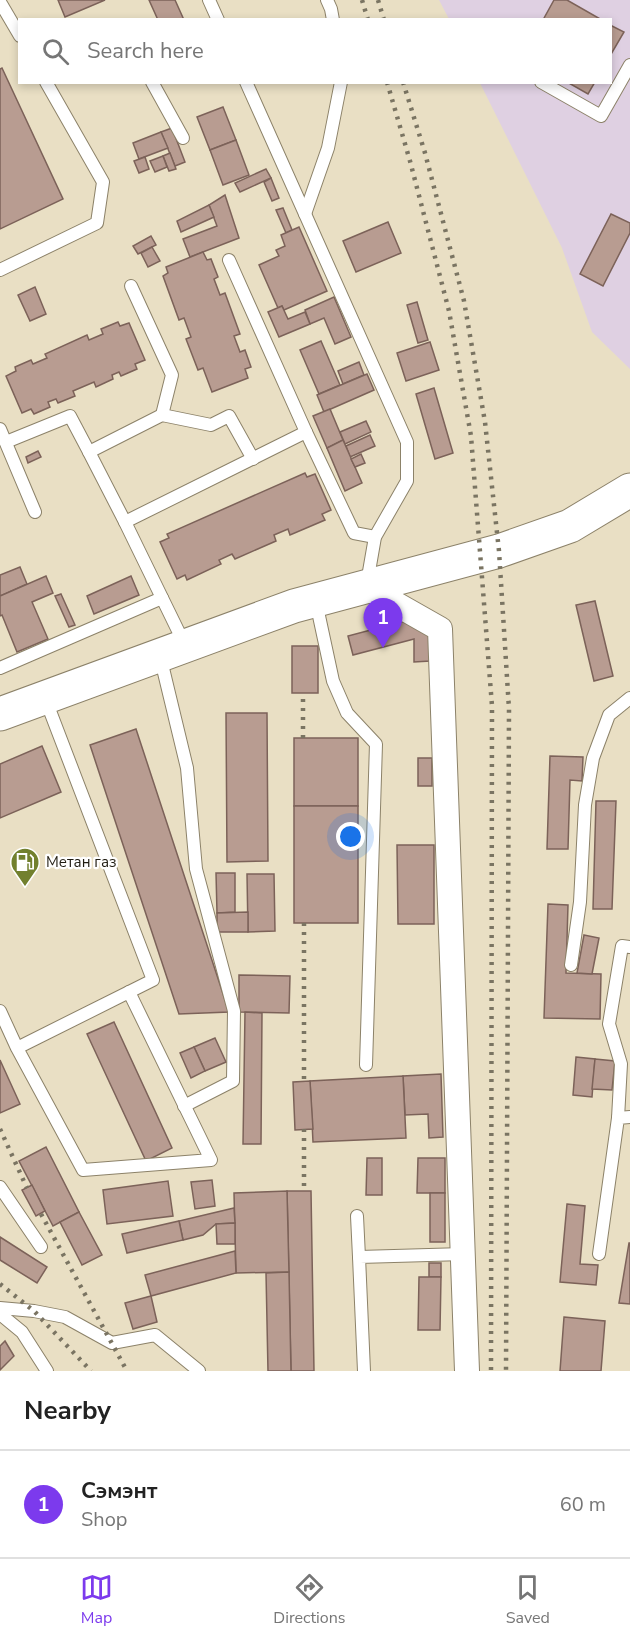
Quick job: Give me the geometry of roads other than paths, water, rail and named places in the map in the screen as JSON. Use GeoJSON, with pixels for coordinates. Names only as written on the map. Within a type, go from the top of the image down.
{"type":"FeatureCollection","features":[{"type":"Feature","properties":{"kind":"main road"},"geometry":{"type":"LineString","coordinates":[[0,714],[294,606],[499,551],[570,526],[630,490]]}},
{"type":"Feature","properties":{"kind":"street"},"geometry":{"type":"LineString","coordinates":[[366,587],[440,628],[467,1371]]}},
{"type":"Feature","properties":{"kind":"lane"},"geometry":{"type":"LineString","coordinates":[[209,0],[217,18]]}},
{"type":"Feature","properties":{"kind":"lane"},"geometry":{"type":"LineString","coordinates":[[327,0],[333,18]]}},
{"type":"Feature","properties":{"kind":"lane"},"geometry":{"type":"LineString","coordinates":[[0,2],[18,33]]}},
{"type":"Feature","properties":{"kind":"lane"},"geometry":{"type":"LineString","coordinates":[[545,84],[601,116],[630,64]]}},
{"type":"Feature","properties":{"kind":"lane"},"geometry":{"type":"LineString","coordinates":[[0,270],[97,223],[103,182],[47,84]]}},
{"type":"Feature","properties":{"kind":"lane"},"geometry":{"type":"LineString","coordinates":[[153,84],[183,138]]}},
{"type":"Feature","properties":{"kind":"lane"},"geometry":{"type":"LineString","coordinates":[[247,84],[407,442],[407,481],[375,537],[366,587]]}},
{"type":"Feature","properties":{"kind":"lane"},"geometry":{"type":"LineString","coordinates":[[305,214],[328,148],[341,84]]}},
{"type":"Feature","properties":{"kind":"lane"},"geometry":{"type":"LineString","coordinates":[[229,260],[354,533],[375,537]]}},
{"type":"Feature","properties":{"kind":"lane"},"geometry":{"type":"LineString","coordinates":[[131,286],[172,375],[162,415]]}},
{"type":"Feature","properties":{"kind":"lane"},"geometry":{"type":"LineString","coordinates":[[88,452],[162,415],[211,425],[229,416],[253,459]]}},
{"type":"Feature","properties":{"kind":"lane"},"geometry":{"type":"LineString","coordinates":[[6,442],[70,416],[162,598],[173,651],[196,870],[234,1011],[232,1081],[184,1106]]}},
{"type":"Feature","properties":{"kind":"lane"},"geometry":{"type":"LineString","coordinates":[[0,429],[35,512]]}},
{"type":"Feature","properties":{"kind":"lane"},"geometry":{"type":"LineString","coordinates":[[125,522],[306,432]]}},
{"type":"Feature","properties":{"kind":"lane"},"geometry":{"type":"LineString","coordinates":[[0,668],[162,598]]}},
{"type":"Feature","properties":{"kind":"lane"},"geometry":{"type":"LineString","coordinates":[[316,601],[333,681],[347,713],[376,744],[366,1065]]}},
{"type":"Feature","properties":{"kind":"lane"},"geometry":{"type":"LineString","coordinates":[[17,1048],[153,980],[45,697]]}},
{"type":"Feature","properties":{"kind":"lane"},"geometry":{"type":"LineString","coordinates":[[572,965],[580,902],[585,805],[593,758],[609,716],[630,698]]}},
{"type":"Feature","properties":{"kind":"lane"},"geometry":{"type":"LineString","coordinates":[[599,1254],[624,1118],[621,1064],[609,1024],[622,945],[630,947]]}},
{"type":"Feature","properties":{"kind":"lane"},"geometry":{"type":"LineString","coordinates":[[0,1011],[17,1048],[83,1170],[211,1160],[129,992]]}},
{"type":"Feature","properties":{"kind":"lane"},"geometry":{"type":"LineString","coordinates":[[0,1187],[41,1247]]}},
{"type":"Feature","properties":{"kind":"lane"},"geometry":{"type":"LineString","coordinates":[[357,1216],[364,1371]]}},
{"type":"Feature","properties":{"kind":"lane"},"geometry":{"type":"LineString","coordinates":[[359,1257],[464,1254]]}},
{"type":"Feature","properties":{"kind":"lane"},"geometry":{"type":"LineString","coordinates":[[0,1308],[65,1317],[112,1343],[155,1335],[199,1371]]}},
{"type":"Feature","properties":{"kind":"lane"},"geometry":{"type":"LineString","coordinates":[[0,1314],[22,1332],[47,1371]]}},
{"type":"Feature","properties":{"kind":"railway"},"geometry":{"type":"LineString","coordinates":[[362,0],[367,18]]}},
{"type":"Feature","properties":{"kind":"railway"},"geometry":{"type":"LineString","coordinates":[[378,0],[383,18]]}},
{"type":"Feature","properties":{"kind":"railway"},"geometry":{"type":"LineString","coordinates":[[388,84],[449,311],[471,436],[492,706],[491,1371]]}},
{"type":"Feature","properties":{"kind":"railway"},"geometry":{"type":"LineString","coordinates":[[404,84],[425,153],[464,301],[485,422],[499,551],[509,709],[506,1371]]}},
{"type":"Feature","properties":{"kind":"railway"},"geometry":{"type":"LineString","coordinates":[[303,698],[303,738]]}},
{"type":"Feature","properties":{"kind":"railway"},"geometry":{"type":"LineString","coordinates":[[304,923],[304,1081]]}},
{"type":"Feature","properties":{"kind":"railway"},"geometry":{"type":"LineString","coordinates":[[0,1129],[27,1188]]}},
{"type":"Feature","properties":{"kind":"railway"},"geometry":{"type":"LineString","coordinates":[[304,1129],[304,1191]]}},
{"type":"Feature","properties":{"kind":"railway"},"geometry":{"type":"LineString","coordinates":[[41,1214],[127,1371]]}},
{"type":"Feature","properties":{"kind":"railway"},"geometry":{"type":"LineString","coordinates":[[0,1284],[34,1311],[91,1371]]}},
{"type":"Feature","properties":{"kind":"place","name":"Сэмэнт"},"geometry":{"type":"Point","coordinates":[383,648]}},
{"type":"Feature","properties":{"kind":"place","name":"Метан газ"},"geometry":{"type":"Point","coordinates":[25,888]}}]}
